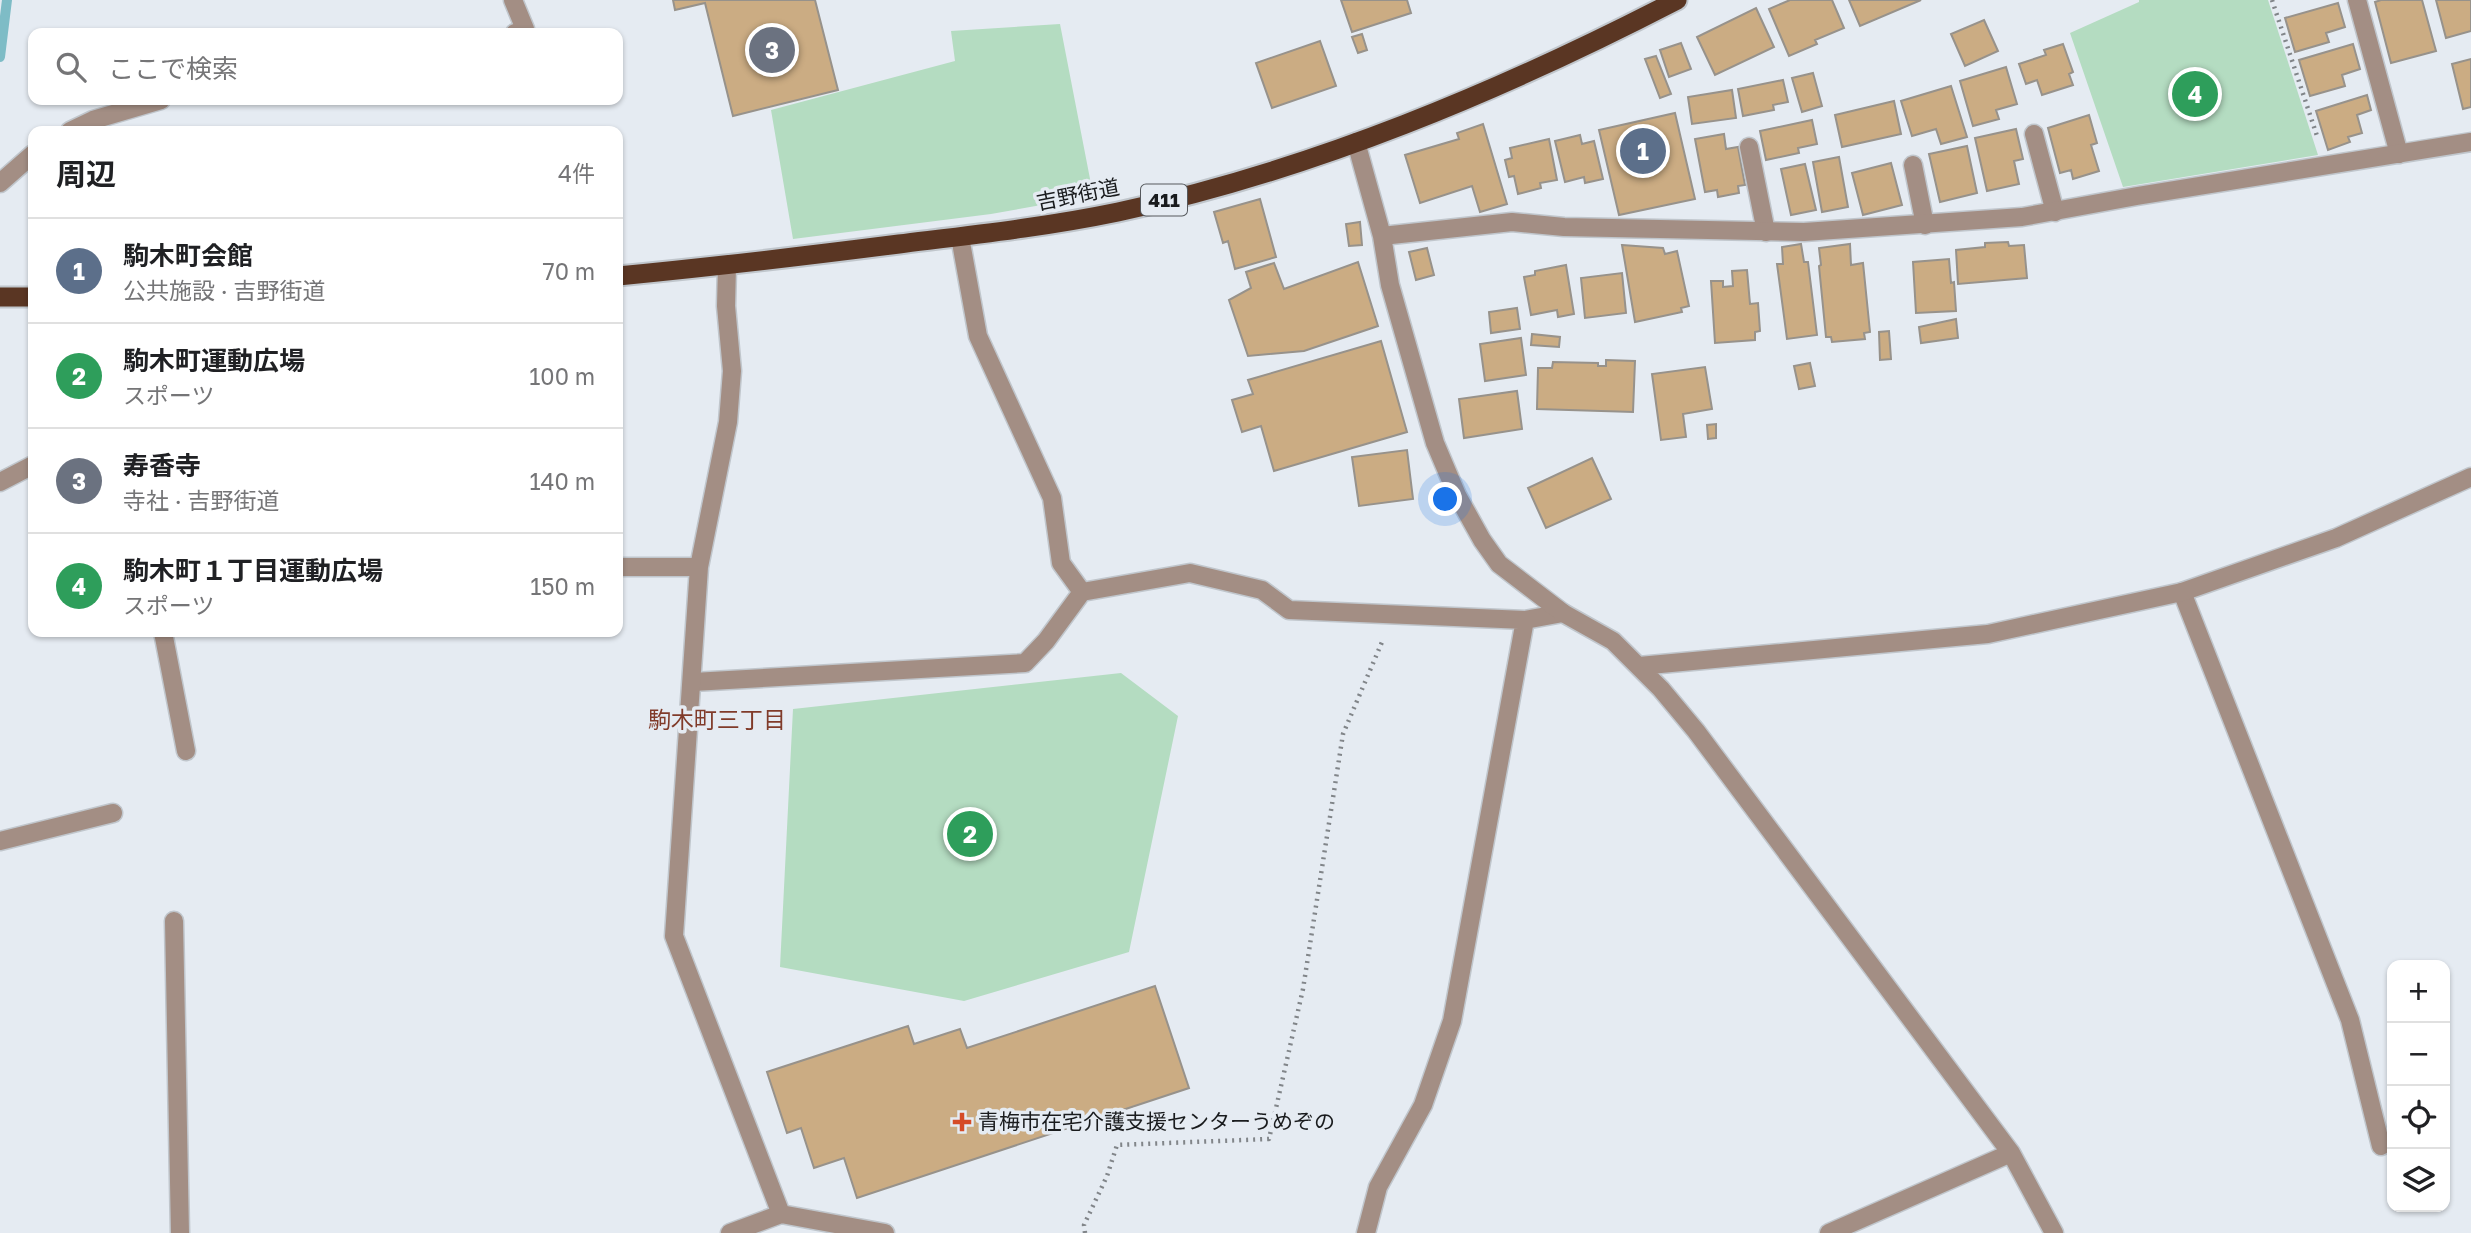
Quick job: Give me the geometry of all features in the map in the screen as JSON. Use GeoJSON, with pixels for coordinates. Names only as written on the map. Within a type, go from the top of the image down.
{"type":"FeatureCollection","features":[{"type":"Feature","properties":{"kind":"highway","name":"吉野街道"},"geometry":{"type":"LineString","coordinates":[[623,275],[727,266],[960,237],[1119,212],[1256,175],[1356,142],[1491,89],[1583,49],[1677,0]]}},
{"type":"Feature","properties":{"kind":"highway"},"geometry":{"type":"LineString","coordinates":[[0,297],[28,297]]}},
{"type":"Feature","properties":{"kind":"street"},"geometry":{"type":"LineString","coordinates":[[513,0],[526,28]]}},
{"type":"Feature","properties":{"kind":"street"},"geometry":{"type":"LineString","coordinates":[[2357,0],[2399,154]]}},
{"type":"Feature","properties":{"kind":"street"},"geometry":{"type":"LineString","coordinates":[[80,126],[144,105]]}},
{"type":"Feature","properties":{"kind":"street"},"geometry":{"type":"LineString","coordinates":[[2034,134],[2055,212]]}},
{"type":"Feature","properties":{"kind":"street"},"geometry":{"type":"LineString","coordinates":[[1356,142],[1382,236],[1390,285],[1434,443],[1457,495],[1482,540],[1499,564],[1563,613],[1613,641],[1639,666],[1696,731],[2011,1153],[2054,1233]]}},
{"type":"Feature","properties":{"kind":"street"},"geometry":{"type":"LineString","coordinates":[[1382,236],[1512,222],[1564,228],[1804,232],[2022,217],[2471,142]]}},
{"type":"Feature","properties":{"kind":"street"},"geometry":{"type":"LineString","coordinates":[[1749,146],[1766,232]]}},
{"type":"Feature","properties":{"kind":"street"},"geometry":{"type":"LineString","coordinates":[[0,183],[28,158]]}},
{"type":"Feature","properties":{"kind":"street"},"geometry":{"type":"LineString","coordinates":[[1913,165],[1925,225]]}},
{"type":"Feature","properties":{"kind":"street"},"geometry":{"type":"LineString","coordinates":[[960,237],[978,337],[1052,498],[1061,564],[1083,592]]}},
{"type":"Feature","properties":{"kind":"street"},"geometry":{"type":"LineString","coordinates":[[727,266],[726,306],[732,371],[728,422],[699,567],[674,936],[781,1214]]}},
{"type":"Feature","properties":{"kind":"street"},"geometry":{"type":"LineString","coordinates":[[0,482],[28,468]]}},
{"type":"Feature","properties":{"kind":"street"},"geometry":{"type":"LineString","coordinates":[[1639,666],[1988,634],[2182,592],[2336,538],[2471,477]]}},
{"type":"Feature","properties":{"kind":"street"},"geometry":{"type":"LineString","coordinates":[[623,567],[699,567]]}},
{"type":"Feature","properties":{"kind":"street"},"geometry":{"type":"LineString","coordinates":[[693,682],[1026,663],[1083,592],[1190,573],[1262,590],[1289,610],[1525,620],[1563,613]]}},
{"type":"Feature","properties":{"kind":"street"},"geometry":{"type":"LineString","coordinates":[[2182,592],[2350,1020],[2381,1146]]}},
{"type":"Feature","properties":{"kind":"street"},"geometry":{"type":"LineString","coordinates":[[1366,1233],[1378,1186],[1423,1105],[1452,1021],[1525,620]]}},
{"type":"Feature","properties":{"kind":"street"},"geometry":{"type":"LineString","coordinates":[[164,637],[186,751]]}},
{"type":"Feature","properties":{"kind":"street"},"geometry":{"type":"LineString","coordinates":[[0,841],[113,813]]}},
{"type":"Feature","properties":{"kind":"street"},"geometry":{"type":"LineString","coordinates":[[174,921],[180,1233]]}},
{"type":"Feature","properties":{"kind":"street"},"geometry":{"type":"LineString","coordinates":[[1829,1233],[2011,1153]]}},
{"type":"Feature","properties":{"kind":"street"},"geometry":{"type":"LineString","coordinates":[[730,1233],[781,1214],[885,1233]]}},
{"type":"Feature","properties":{"kind":"path"},"geometry":{"type":"LineString","coordinates":[[2272,0],[2326,166]]}},
{"type":"Feature","properties":{"kind":"path"},"geometry":{"type":"LineString","coordinates":[[1085,1233],[1084,1226],[1107,1176],[1117,1145],[1269,1139],[1303,989],[1343,734],[1394,614]]}},
{"type":"Feature","properties":{"kind":"green space"},"geometry":{"type":"Polygon","coordinates":[[[2139,0],[2268,0],[2318,155],[2123,187],[2070,33],[2139,0]]]}},
{"type":"Feature","properties":{"kind":"green space"},"geometry":{"type":"Polygon","coordinates":[[[1060,24],[1091,184],[1075,199],[991,214],[793,239],[771,110],[955,61],[951,31],[1060,24]]]}},
{"type":"Feature","properties":{"kind":"green space"},"geometry":{"type":"Polygon","coordinates":[[[1121,673],[1178,716],[1129,952],[964,1001],[780,967],[793,709],[1121,673]]]}},
{"type":"Feature","properties":{"kind":"building"},"geometry":{"type":"Polygon","coordinates":[[[673,0],[815,0],[838,90],[733,116],[705,3],[675,10],[673,0]]]}},
{"type":"Feature","properties":{"kind":"building"},"geometry":{"type":"Polygon","coordinates":[[[1341,0],[1407,0],[1411,13],[1352,32],[1341,0]]]}},
{"type":"Feature","properties":{"kind":"building"},"geometry":{"type":"Polygon","coordinates":[[[1790,0],[1832,0],[1844,28],[1815,40],[1817,44],[1789,56],[1769,9],[1790,0]]]}},
{"type":"Feature","properties":{"kind":"building"},"geometry":{"type":"Polygon","coordinates":[[[1849,0],[1921,0],[1860,26],[1849,0]]]}},
{"type":"Feature","properties":{"kind":"building"},"geometry":{"type":"Polygon","coordinates":[[[2422,0],[2436,51],[2391,63],[2375,2],[2422,0]]]}},
{"type":"Feature","properties":{"kind":"building"},"geometry":{"type":"Polygon","coordinates":[[[2436,0],[2471,0],[2471,31],[2446,38],[2436,0]]]}},
{"type":"Feature","properties":{"kind":"building"},"geometry":{"type":"Polygon","coordinates":[[[2338,3],[2345,27],[2326,33],[2329,42],[2295,52],[2285,18],[2338,3]]]}},
{"type":"Feature","properties":{"kind":"building"},"geometry":{"type":"Polygon","coordinates":[[[1756,8],[1774,47],[1715,75],[1697,37],[1756,8]]]}},
{"type":"Feature","properties":{"kind":"building"},"geometry":{"type":"Polygon","coordinates":[[[1984,20],[1998,51],[1965,66],[1951,34],[1984,20]]]}},
{"type":"Feature","properties":{"kind":"building"},"geometry":{"type":"Polygon","coordinates":[[[1362,34],[1367,50],[1358,53],[1352,37],[1362,34]]]}},
{"type":"Feature","properties":{"kind":"building"},"geometry":{"type":"Polygon","coordinates":[[[1320,41],[1336,86],[1272,108],[1256,63],[1320,41]]]}},
{"type":"Feature","properties":{"kind":"building"},"geometry":{"type":"Polygon","coordinates":[[[1681,43],[1691,69],[1669,77],[1660,50],[1681,43]]]}},
{"type":"Feature","properties":{"kind":"building"},"geometry":{"type":"Polygon","coordinates":[[[2063,44],[2073,72],[2069,74],[2073,85],[2042,95],[2037,80],[2026,84],[2019,64],[2046,55],[2044,50],[2063,44]]]}},
{"type":"Feature","properties":{"kind":"building"},"geometry":{"type":"Polygon","coordinates":[[[2353,44],[2360,69],[2342,75],[2345,86],[2310,96],[2299,60],[2353,44]]]}},
{"type":"Feature","properties":{"kind":"building"},"geometry":{"type":"Polygon","coordinates":[[[1656,56],[1671,94],[1660,98],[1645,59],[1656,56]]]}},
{"type":"Feature","properties":{"kind":"building"},"geometry":{"type":"Polygon","coordinates":[[[2471,59],[2471,107],[2463,109],[2452,64],[2471,59]]]}},
{"type":"Feature","properties":{"kind":"building"},"geometry":{"type":"Polygon","coordinates":[[[2006,67],[2017,104],[1996,110],[1999,119],[1973,126],[1960,81],[2006,67]]]}},
{"type":"Feature","properties":{"kind":"building"},"geometry":{"type":"Polygon","coordinates":[[[1813,73],[1822,106],[1802,112],[1792,78],[1813,73]]]}},
{"type":"Feature","properties":{"kind":"building"},"geometry":{"type":"Polygon","coordinates":[[[1783,80],[1788,102],[1773,105],[1774,110],[1743,116],[1738,89],[1783,80]]]}},
{"type":"Feature","properties":{"kind":"building"},"geometry":{"type":"Polygon","coordinates":[[[1951,86],[1967,137],[1941,144],[1936,129],[1912,136],[1901,101],[1951,86]]]}},
{"type":"Feature","properties":{"kind":"building"},"geometry":{"type":"Polygon","coordinates":[[[1732,90],[1736,118],[1692,124],[1688,97],[1732,90]]]}},
{"type":"Feature","properties":{"kind":"building"},"geometry":{"type":"Polygon","coordinates":[[[2367,95],[2371,110],[2357,115],[2362,133],[2348,137],[2350,142],[2328,150],[2316,111],[2367,95]]]}},
{"type":"Feature","properties":{"kind":"building"},"geometry":{"type":"Polygon","coordinates":[[[1894,101],[1901,134],[1842,147],[1835,115],[1894,101]]]}},
{"type":"Feature","properties":{"kind":"building"},"geometry":{"type":"Polygon","coordinates":[[[1675,113],[1695,199],[1619,215],[1599,130],[1675,113]]]}},
{"type":"Feature","properties":{"kind":"building"},"geometry":{"type":"Polygon","coordinates":[[[2089,115],[2097,143],[2091,145],[2099,171],[2073,179],[2071,170],[2060,173],[2048,128],[2089,115]]]}},
{"type":"Feature","properties":{"kind":"building"},"geometry":{"type":"Polygon","coordinates":[[[1812,120],[1817,144],[1798,148],[1799,153],[1766,160],[1760,131],[1812,120]]]}},
{"type":"Feature","properties":{"kind":"building"},"geometry":{"type":"Polygon","coordinates":[[[1483,124],[1507,204],[1480,212],[1472,186],[1420,203],[1405,155],[1459,139],[1457,133],[1483,124]]]}},
{"type":"Feature","properties":{"kind":"building"},"geometry":{"type":"Polygon","coordinates":[[[2016,129],[2023,159],[2014,161],[2019,184],[1987,191],[1975,138],[2016,129]]]}},
{"type":"Feature","properties":{"kind":"building"},"geometry":{"type":"Polygon","coordinates":[[[1724,134],[1726,149],[1738,147],[1745,185],[1738,186],[1739,193],[1718,197],[1717,190],[1705,192],[1695,139],[1724,134]]]}},
{"type":"Feature","properties":{"kind":"building"},"geometry":{"type":"Polygon","coordinates":[[[1580,135],[1582,144],[1594,141],[1603,179],[1585,183],[1584,177],[1565,182],[1555,141],[1580,135]]]}},
{"type":"Feature","properties":{"kind":"building"},"geometry":{"type":"Polygon","coordinates":[[[1549,139],[1557,180],[1540,183],[1541,188],[1518,194],[1514,176],[1509,177],[1505,160],[1512,158],[1510,148],[1549,139]]]}},
{"type":"Feature","properties":{"kind":"building"},"geometry":{"type":"Polygon","coordinates":[[[1967,146],[1977,193],[1940,202],[1929,154],[1967,146]]]}},
{"type":"Feature","properties":{"kind":"building"},"geometry":{"type":"Polygon","coordinates":[[[1839,157],[1848,207],[1822,212],[1813,162],[1839,157]]]}},
{"type":"Feature","properties":{"kind":"building"},"geometry":{"type":"Polygon","coordinates":[[[1891,163],[1902,205],[1863,215],[1852,173],[1891,163]]]}},
{"type":"Feature","properties":{"kind":"building"},"geometry":{"type":"Polygon","coordinates":[[[1805,164],[1816,210],[1791,215],[1781,169],[1805,164]]]}},
{"type":"Feature","properties":{"kind":"building"},"geometry":{"type":"Polygon","coordinates":[[[1260,199],[1276,257],[1235,269],[1228,241],[1223,243],[1214,212],[1260,199]]]}},
{"type":"Feature","properties":{"kind":"building"},"geometry":{"type":"Polygon","coordinates":[[[1360,222],[1362,245],[1349,246],[1346,224],[1360,222]]]}},
{"type":"Feature","properties":{"kind":"building"},"geometry":{"type":"Polygon","coordinates":[[[2008,242],[2009,246],[2024,245],[2027,278],[1958,284],[1956,250],[1985,247],[1985,243],[2008,242]]]}},
{"type":"Feature","properties":{"kind":"building"},"geometry":{"type":"Polygon","coordinates":[[[1801,244],[1804,262],[1808,262],[1817,335],[1787,339],[1777,264],[1783,264],[1782,247],[1801,244]]]}},
{"type":"Feature","properties":{"kind":"building"},"geometry":{"type":"Polygon","coordinates":[[[1850,244],[1851,265],[1863,263],[1870,332],[1864,333],[1865,339],[1832,342],[1831,337],[1826,337],[1819,248],[1850,244]]]}},
{"type":"Feature","properties":{"kind":"building"},"geometry":{"type":"Polygon","coordinates":[[[1622,245],[1663,248],[1665,254],[1677,251],[1689,306],[1681,308],[1682,312],[1635,322],[1622,245]]]}},
{"type":"Feature","properties":{"kind":"building"},"geometry":{"type":"Polygon","coordinates":[[[1427,248],[1434,275],[1416,280],[1409,252],[1427,248]]]}},
{"type":"Feature","properties":{"kind":"building"},"geometry":{"type":"Polygon","coordinates":[[[1949,259],[1956,311],[1916,313],[1913,262],[1949,259]]]}},
{"type":"Feature","properties":{"kind":"building"},"geometry":{"type":"Polygon","coordinates":[[[1358,262],[1378,326],[1304,351],[1248,356],[1229,300],[1251,288],[1246,272],[1274,263],[1284,289],[1358,262]]]}},
{"type":"Feature","properties":{"kind":"building"},"geometry":{"type":"Polygon","coordinates":[[[1566,265],[1574,314],[1558,317],[1557,310],[1531,315],[1524,277],[1535,275],[1535,271],[1566,265]]]}},
{"type":"Feature","properties":{"kind":"building"},"geometry":{"type":"Polygon","coordinates":[[[1747,270],[1750,304],[1758,303],[1760,331],[1755,332],[1755,340],[1715,343],[1711,281],[1723,281],[1723,287],[1733,286],[1732,271],[1747,270]]]}},
{"type":"Feature","properties":{"kind":"building"},"geometry":{"type":"Polygon","coordinates":[[[1622,273],[1626,313],[1585,318],[1581,278],[1622,273]]]}},
{"type":"Feature","properties":{"kind":"building"},"geometry":{"type":"Polygon","coordinates":[[[1517,308],[1520,329],[1491,333],[1489,312],[1517,308]]]}},
{"type":"Feature","properties":{"kind":"building"},"geometry":{"type":"Polygon","coordinates":[[[1956,319],[1958,338],[1921,343],[1919,327],[1956,319]]]}},
{"type":"Feature","properties":{"kind":"building"},"geometry":{"type":"Polygon","coordinates":[[[1889,331],[1891,359],[1880,360],[1879,332],[1889,331]]]}},
{"type":"Feature","properties":{"kind":"building"},"geometry":{"type":"Polygon","coordinates":[[[1532,334],[1560,337],[1559,347],[1531,345],[1532,334]]]}},
{"type":"Feature","properties":{"kind":"building"},"geometry":{"type":"Polygon","coordinates":[[[1521,338],[1526,375],[1485,381],[1480,344],[1521,338]]]}},
{"type":"Feature","properties":{"kind":"building"},"geometry":{"type":"Polygon","coordinates":[[[1381,341],[1407,432],[1274,471],[1261,426],[1242,432],[1232,400],[1253,394],[1248,380],[1381,341]]]}},
{"type":"Feature","properties":{"kind":"building"},"geometry":{"type":"Polygon","coordinates":[[[1606,360],[1635,361],[1633,412],[1537,409],[1538,368],[1552,368],[1553,362],[1598,363],[1598,366],[1606,366],[1606,360]]]}},
{"type":"Feature","properties":{"kind":"building"},"geometry":{"type":"Polygon","coordinates":[[[1810,363],[1815,386],[1799,389],[1794,366],[1810,363]]]}},
{"type":"Feature","properties":{"kind":"building"},"geometry":{"type":"Polygon","coordinates":[[[1705,367],[1712,409],[1683,414],[1686,437],[1661,440],[1652,374],[1705,367]]]}},
{"type":"Feature","properties":{"kind":"building"},"geometry":{"type":"Polygon","coordinates":[[[1517,391],[1522,429],[1464,438],[1459,399],[1517,391]]]}},
{"type":"Feature","properties":{"kind":"building"},"geometry":{"type":"Polygon","coordinates":[[[1716,424],[1716,438],[1708,439],[1707,425],[1716,424]]]}},
{"type":"Feature","properties":{"kind":"building"},"geometry":{"type":"Polygon","coordinates":[[[1407,450],[1413,499],[1359,506],[1352,457],[1407,450]]]}},
{"type":"Feature","properties":{"kind":"building"},"geometry":{"type":"Polygon","coordinates":[[[1592,458],[1611,499],[1546,528],[1528,488],[1592,458]]]}},
{"type":"Feature","properties":{"kind":"building"},"geometry":{"type":"Polygon","coordinates":[[[1155,986],[1189,1088],[857,1198],[844,1158],[814,1168],[801,1128],[787,1133],[767,1072],[908,1026],[914,1044],[960,1029],[967,1048],[1155,986]]]}},
{"type":"Feature","properties":{"kind":"waterway"},"geometry":{"type":"LineString","coordinates":[[0,57],[7,0]]}},
{"type":"Feature","properties":{"kind":"place","name":"寿香寺"},"geometry":{"type":"Point","coordinates":[772,50]}},
{"type":"Feature","properties":{"kind":"place","name":"駒木町１丁目運動広場"},"geometry":{"type":"Point","coordinates":[2195,94]}},
{"type":"Feature","properties":{"kind":"place","name":"駒木町会館"},"geometry":{"type":"Point","coordinates":[1643,151]}},
{"type":"Feature","properties":{"kind":"place","name":"駒木町運動広場"},"geometry":{"type":"Point","coordinates":[970,834]}},
{"type":"Feature","properties":{"kind":"place","name":"青梅市在宅介護支援センターうめぞの"},"geometry":{"type":"Point","coordinates":[962,1122]}},
{"type":"Feature","properties":{"kind":"district","name":"駒木町三丁目"},"geometry":{"type":"Point","coordinates":[717,720]}}]}
